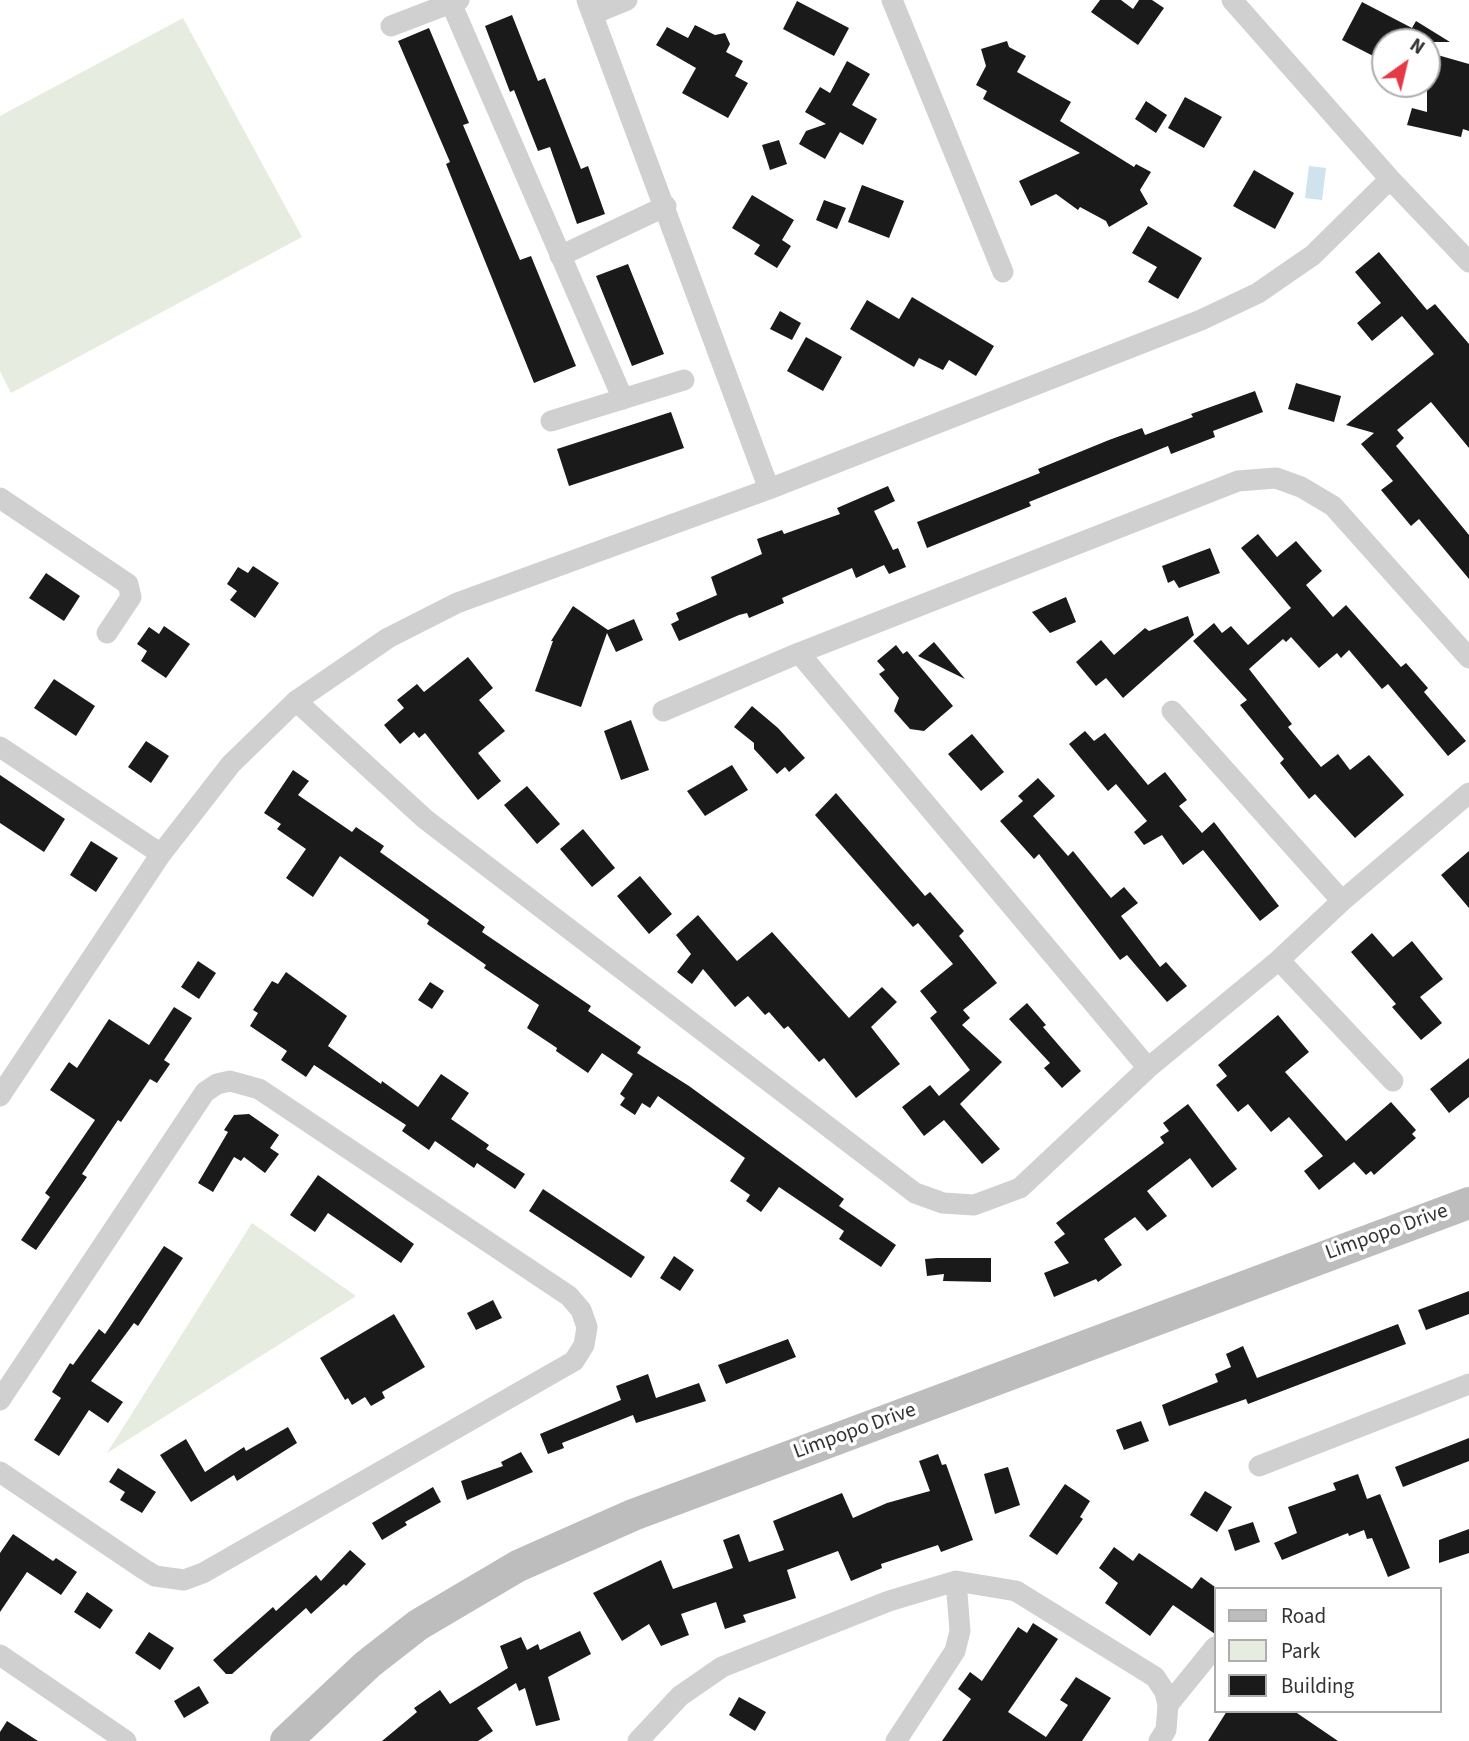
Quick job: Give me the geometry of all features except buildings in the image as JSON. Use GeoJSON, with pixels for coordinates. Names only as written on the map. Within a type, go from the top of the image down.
{"type":"FeatureCollection","features":[{"type":"Feature","properties":{"kind":"street"},"geometry":{"type":"LineString","coordinates":[[627,0],[590,7],[769,489]]}},
{"type":"Feature","properties":{"kind":"street"},"geometry":{"type":"LineString","coordinates":[[892,0],[1003,272]]}},
{"type":"Feature","properties":{"kind":"street"},"geometry":{"type":"LineString","coordinates":[[1232,0],[1390,179],[1469,261]]}},
{"type":"Feature","properties":{"kind":"street"},"geometry":{"type":"LineString","coordinates":[[391,26],[455,2],[560,256],[624,399]]}},
{"type":"Feature","properties":{"kind":"street"},"geometry":{"type":"LineString","coordinates":[[0,1096],[161,854],[231,764],[296,701],[388,638],[457,603],[769,489],[1201,320],[1258,293],[1313,255],[1390,179]]}},
{"type":"Feature","properties":{"kind":"street"},"geometry":{"type":"LineString","coordinates":[[560,256],[666,206]]}},
{"type":"Feature","properties":{"kind":"street"},"geometry":{"type":"LineString","coordinates":[[551,421],[684,380]]}},
{"type":"Feature","properties":{"kind":"street"},"geometry":{"type":"LineString","coordinates":[[663,711],[799,653],[1238,481],[1276,478],[1301,487],[1333,506],[1469,658]]}},
{"type":"Feature","properties":{"kind":"street"},"geometry":{"type":"LineString","coordinates":[[0,498],[128,584],[131,597],[107,633]]}},
{"type":"Feature","properties":{"kind":"street"},"geometry":{"type":"LineString","coordinates":[[799,653],[1148,1068]]}},
{"type":"Feature","properties":{"kind":"street"},"geometry":{"type":"LineString","coordinates":[[296,701],[425,819],[915,1194],[943,1203],[974,1205],[1020,1188],[1148,1068],[1279,960],[1342,901],[1469,793]]}},
{"type":"Feature","properties":{"kind":"street"},"geometry":{"type":"LineString","coordinates":[[1172,711],[1342,901]]}},
{"type":"Feature","properties":{"kind":"street"},"geometry":{"type":"LineString","coordinates":[[0,747],[161,854]]}},
{"type":"Feature","properties":{"kind":"street"},"geometry":{"type":"LineString","coordinates":[[1279,960],[1393,1082]]}},
{"type":"Feature","properties":{"kind":"street"},"geometry":{"type":"LineString","coordinates":[[0,1400],[205,1092],[217,1084],[230,1081],[259,1089],[569,1296],[582,1310],[587,1327],[584,1345],[575,1362],[203,1573],[184,1580],[156,1576],[142,1569],[0,1472]]}},
{"type":"Feature","properties":{"kind":"street","name":"Limpopo Drive"},"geometry":{"type":"LineString","coordinates":[[286,1741],[368,1664],[418,1625],[518,1566],[633,1515],[1469,1203]]}},
{"type":"Feature","properties":{"kind":"street"},"geometry":{"type":"LineString","coordinates":[[1259,1466],[1469,1384]]}},
{"type":"Feature","properties":{"kind":"street"},"geometry":{"type":"LineString","coordinates":[[896,1741],[955,1651],[960,1631],[956,1581]]}},
{"type":"Feature","properties":{"kind":"street"},"geometry":{"type":"LineString","coordinates":[[638,1741],[680,1696],[722,1667],[889,1601],[956,1581],[1016,1591],[1155,1677],[1165,1692],[1168,1705],[1166,1730],[1159,1741]]}},
{"type":"Feature","properties":{"kind":"street"},"geometry":{"type":"LineString","coordinates":[[1168,1705],[1214,1648]]}},
{"type":"Feature","properties":{"kind":"street"},"geometry":{"type":"LineString","coordinates":[[0,1655],[126,1741]]}},
{"type":"Feature","properties":{"kind":"green space"},"geometry":{"type":"Polygon","coordinates":[[[183,18],[302,237],[11,393],[0,371],[0,116],[183,18]]]}},
{"type":"Feature","properties":{"kind":"green space"},"geometry":{"type":"Polygon","coordinates":[[[252,1223],[356,1296],[107,1453],[252,1223]]]}},
{"type":"Feature","properties":{"kind":"water"},"geometry":{"type":"Polygon","coordinates":[[[1309,166],[1326,168],[1322,200],[1305,198],[1309,166]]]}}]}
